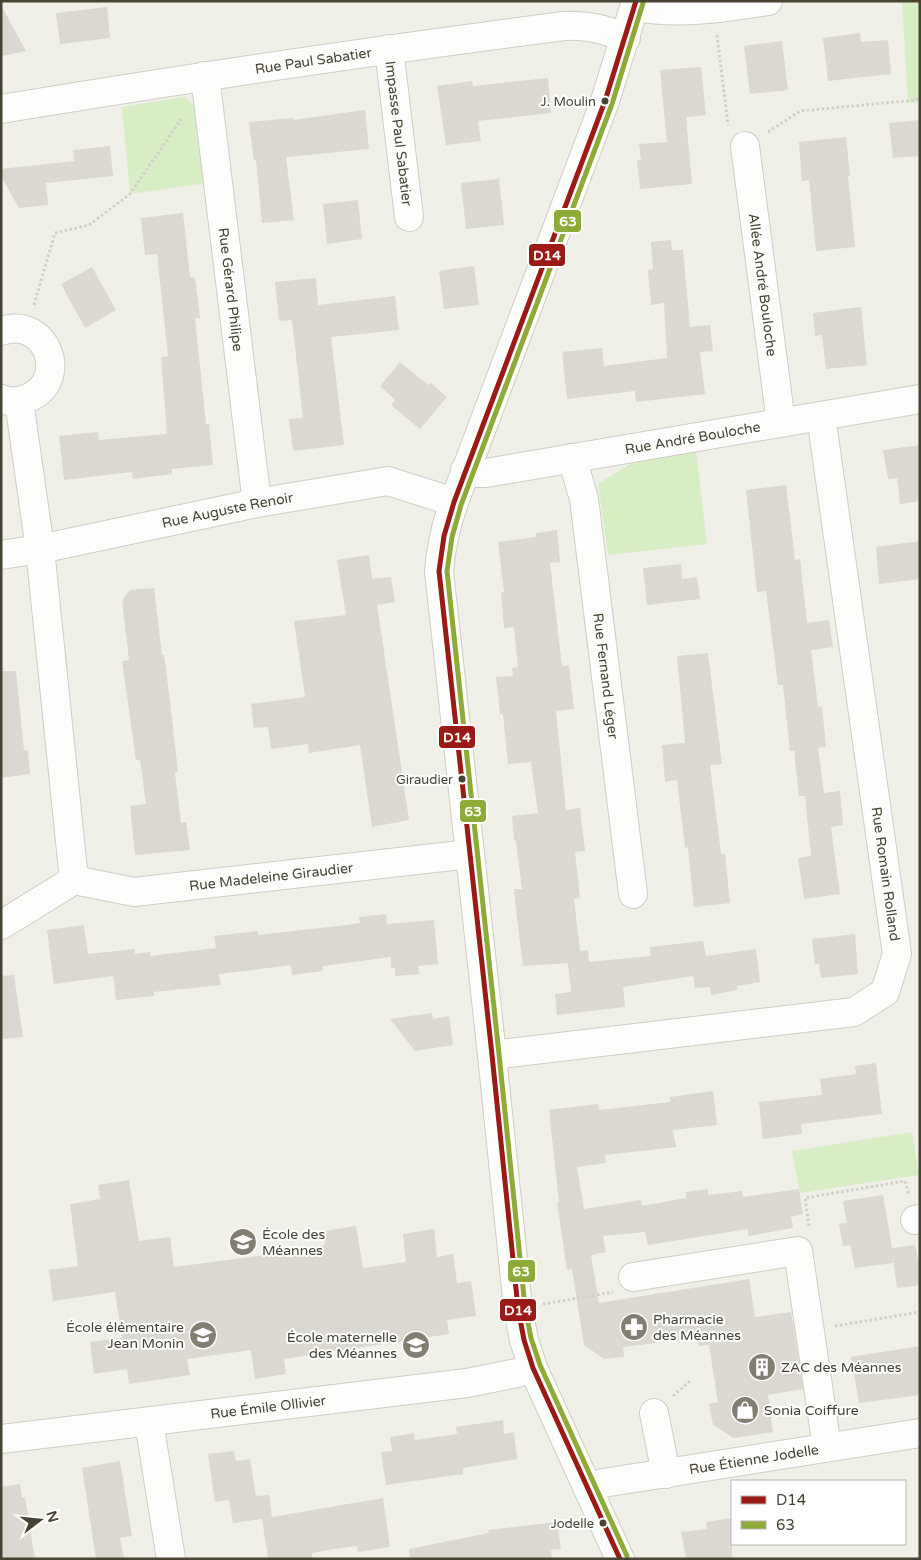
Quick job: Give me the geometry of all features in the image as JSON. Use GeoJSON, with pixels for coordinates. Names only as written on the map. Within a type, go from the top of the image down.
{"type":"FeatureCollection","features":[{"type":"Feature","properties":{"kind":"street"},"geometry":{"type":"LineString","coordinates":[[620,1559],[533,1368],[524,1340],[518,1308],[439,570],[441,547],[446,525],[465,470],[605,101],[636,4],[656,11],[714,9],[768,1]]}},
{"type":"Feature","properties":{"kind":"street","name":"Rue Paul Sabatier"},"geometry":{"type":"LineString","coordinates":[[1,109],[205,76],[564,26],[584,26],[609,31],[626,38]]}},
{"type":"Feature","properties":{"kind":"street","name":"Impasse Paul Sabatier"},"geometry":{"type":"LineString","coordinates":[[389,49],[409,218]]}},
{"type":"Feature","properties":{"kind":"street","name":"Rue Gérard Philipe"},"geometry":{"type":"LineString","coordinates":[[205,76],[257,503]]}},
{"type":"Feature","properties":{"kind":"street","name":"Allée André Bouloche"},"geometry":{"type":"LineString","coordinates":[[745,146],[781,423]]}},
{"type":"Feature","properties":{"kind":"street"},"geometry":{"type":"LineString","coordinates":[[1,925],[74,880],[40,549],[10,400],[33,396],[44,387],[50,374],[51,360],[46,346],[37,336],[13,330]]}},
{"type":"Feature","properties":{"kind":"street","name":"Rue André Bouloche"},"geometry":{"type":"LineString","coordinates":[[465,470],[486,474],[920,400]]}},
{"type":"Feature","properties":{"kind":"street","name":"Rue Romain Rolland"},"geometry":{"type":"LineString","coordinates":[[492,1055],[854,1012],[885,992],[897,954],[821,416]]}},
{"type":"Feature","properties":{"kind":"street","name":"Rue Fernand Léger"},"geometry":{"type":"LineString","coordinates":[[572,458],[584,499],[633,894]]}},
{"type":"Feature","properties":{"kind":"street","name":"Rue Auguste Renoir"},"geometry":{"type":"LineString","coordinates":[[1,555],[40,549],[257,503],[388,481],[454,502]]}},
{"type":"Feature","properties":{"kind":"street","name":"Rue Madeleine Giraudier"},"geometry":{"type":"LineString","coordinates":[[74,880],[134,892],[470,854]]}},
{"type":"Feature","properties":{"kind":"street"},"geometry":{"type":"LineString","coordinates":[[633,1276],[798,1251],[828,1447]]}},
{"type":"Feature","properties":{"kind":"street","name":"Rue Émile Ollivier"},"geometry":{"type":"LineString","coordinates":[[1,1439],[466,1383],[533,1368]]}},
{"type":"Feature","properties":{"kind":"street"},"geometry":{"type":"LineString","coordinates":[[654,1413],[666,1474]]}},
{"type":"Feature","properties":{"kind":"street"},"geometry":{"type":"LineString","coordinates":[[149,1422],[171,1559]]}},
{"type":"Feature","properties":{"kind":"street","name":"Rue Étienne Jodelle"},"geometry":{"type":"LineString","coordinates":[[588,1490],[603,1483],[920,1433]]}},
{"type":"Feature","properties":{"kind":"path"},"geometry":{"type":"LineString","coordinates":[[714,9],[728,126],[745,146],[800,111],[916,100],[920,96]]}},
{"type":"Feature","properties":{"kind":"path"},"geometry":{"type":"LineString","coordinates":[[13,330],[33,310],[55,233],[89,225],[130,194],[186,112]]}},
{"type":"Feature","properties":{"kind":"path"},"geometry":{"type":"LineString","coordinates":[[798,1251],[811,1240],[805,1198],[905,1181],[918,1220]]}},
{"type":"Feature","properties":{"kind":"path"},"geometry":{"type":"LineString","coordinates":[[518,1308],[617,1292],[633,1276]]}},
{"type":"Feature","properties":{"kind":"path"},"geometry":{"type":"LineString","coordinates":[[810,1330],[920,1312]]}},
{"type":"Feature","properties":{"kind":"green space"},"geometry":{"type":"Polygon","coordinates":[[[902,1],[920,1],[920,102],[908,103],[902,1]]]}},
{"type":"Feature","properties":{"kind":"green space"},"geometry":{"type":"Polygon","coordinates":[[[185,97],[197,108],[206,183],[130,194],[122,107],[185,97]]]}},
{"type":"Feature","properties":{"kind":"green space"},"geometry":{"type":"Polygon","coordinates":[[[696,450],[707,544],[608,555],[598,484],[630,464],[696,450]]]}},
{"type":"Feature","properties":{"kind":"green space"},"geometry":{"type":"Polygon","coordinates":[[[912,1132],[919,1175],[800,1193],[792,1151],[912,1132]]]}},
{"type":"Feature","properties":{"kind":"building"},"geometry":{"type":"Polygon","coordinates":[[[1,5],[26,51],[1,56],[1,5]]]}},
{"type":"Feature","properties":{"kind":"building"},"geometry":{"type":"Polygon","coordinates":[[[107,7],[110,38],[60,44],[56,13],[107,7]]]}},
{"type":"Feature","properties":{"kind":"building"},"geometry":{"type":"Polygon","coordinates":[[[860,33],[861,42],[888,40],[891,74],[828,81],[823,38],[860,33]]]}},
{"type":"Feature","properties":{"kind":"building"},"geometry":{"type":"Polygon","coordinates":[[[782,41],[788,90],[750,94],[744,46],[782,41]]]}},
{"type":"Feature","properties":{"kind":"building"},"geometry":{"type":"Polygon","coordinates":[[[701,67],[706,115],[686,117],[692,184],[640,189],[637,160],[641,160],[639,144],[667,142],[660,70],[701,67]]]}},
{"type":"Feature","properties":{"kind":"building"},"geometry":{"type":"Polygon","coordinates":[[[548,78],[551,113],[478,121],[481,141],[446,145],[437,86],[472,81],[473,86],[548,78]]]}},
{"type":"Feature","properties":{"kind":"building"},"geometry":{"type":"Polygon","coordinates":[[[365,110],[369,149],[286,157],[294,220],[262,223],[256,160],[254,160],[249,122],[293,118],[293,120],[365,110]]]}},
{"type":"Feature","properties":{"kind":"building"},"geometry":{"type":"Polygon","coordinates":[[[920,120],[920,156],[893,158],[889,123],[920,120]]]}},
{"type":"Feature","properties":{"kind":"building"},"geometry":{"type":"Polygon","coordinates":[[[846,137],[855,247],[816,251],[809,180],[802,181],[799,142],[846,137]]]}},
{"type":"Feature","properties":{"kind":"building"},"geometry":{"type":"Polygon","coordinates":[[[110,146],[113,176],[46,183],[48,205],[19,208],[1,176],[1,169],[74,161],[73,150],[110,146]]]}},
{"type":"Feature","properties":{"kind":"building"},"geometry":{"type":"Polygon","coordinates":[[[499,179],[504,225],[466,229],[461,183],[499,179]]]}},
{"type":"Feature","properties":{"kind":"building"},"geometry":{"type":"Polygon","coordinates":[[[358,200],[362,239],[327,244],[323,204],[358,200]]]}},
{"type":"Feature","properties":{"kind":"building"},"geometry":{"type":"Polygon","coordinates":[[[183,213],[190,277],[195,277],[200,318],[195,318],[206,424],[209,424],[213,465],[172,469],[172,474],[133,479],[132,472],[64,480],[59,436],[98,432],[99,440],[167,434],[161,357],[168,356],[157,254],[145,255],[141,218],[183,213]]]}},
{"type":"Feature","properties":{"kind":"building"},"geometry":{"type":"Polygon","coordinates":[[[671,240],[672,250],[683,250],[690,327],[710,325],[713,351],[700,352],[705,394],[636,402],[635,391],[567,399],[562,352],[602,348],[604,366],[667,358],[664,303],[651,305],[648,270],[653,269],[651,242],[671,240]]]}},
{"type":"Feature","properties":{"kind":"building"},"geometry":{"type":"Polygon","coordinates":[[[474,266],[479,305],[444,309],[439,271],[474,266]]]}},
{"type":"Feature","properties":{"kind":"building"},"geometry":{"type":"Polygon","coordinates":[[[92,267],[116,310],[85,328],[61,284],[92,267]]]}},
{"type":"Feature","properties":{"kind":"building"},"geometry":{"type":"Polygon","coordinates":[[[316,278],[318,305],[395,296],[399,330],[331,337],[344,445],[293,451],[289,419],[303,418],[292,320],[279,321],[275,282],[316,278]]]}},
{"type":"Feature","properties":{"kind":"building"},"geometry":{"type":"Polygon","coordinates":[[[861,307],[867,365],[826,369],[822,335],[815,336],[813,313],[861,307]]]}},
{"type":"Feature","properties":{"kind":"building"},"geometry":{"type":"Polygon","coordinates":[[[400,362],[428,385],[431,383],[447,397],[420,429],[391,405],[395,400],[380,386],[400,362]]]}},
{"type":"Feature","properties":{"kind":"building"},"geometry":{"type":"Polygon","coordinates":[[[920,445],[920,501],[900,504],[897,478],[888,479],[883,450],[920,445]]]}},
{"type":"Feature","properties":{"kind":"building"},"geometry":{"type":"Polygon","coordinates":[[[786,485],[795,560],[800,559],[807,623],[829,620],[833,647],[811,650],[818,707],[822,706],[826,747],[818,748],[824,793],[840,791],[843,825],[831,827],[840,894],[804,899],[798,858],[811,856],[805,796],[799,796],[794,751],[790,751],[783,685],[778,685],[766,591],[757,592],[746,490],[786,485]]]}},
{"type":"Feature","properties":{"kind":"building"},"geometry":{"type":"Polygon","coordinates":[[[557,530],[560,562],[550,563],[562,666],[569,665],[574,709],[556,711],[566,810],[580,808],[585,851],[575,852],[580,898],[574,899],[580,951],[588,950],[589,962],[651,956],[650,947],[703,941],[706,956],[756,949],[760,982],[737,986],[737,990],[711,995],[710,987],[695,988],[693,976],[623,987],[625,1007],[557,1015],[555,994],[571,992],[568,963],[523,966],[514,889],[522,889],[512,816],[538,813],[531,762],[508,764],[503,714],[500,714],[496,677],[513,676],[512,668],[518,667],[514,627],[504,628],[501,592],[504,592],[498,542],[536,537],[536,533],[557,530]]]}},
{"type":"Feature","properties":{"kind":"building"},"geometry":{"type":"Polygon","coordinates":[[[920,541],[920,579],[879,584],[876,547],[920,541]]]}},
{"type":"Feature","properties":{"kind":"building"},"geometry":{"type":"Polygon","coordinates":[[[369,555],[372,579],[391,577],[395,602],[377,605],[409,820],[372,827],[360,745],[309,753],[308,744],[271,749],[268,727],[254,728],[251,704],[305,697],[294,621],[346,615],[337,560],[369,555]]]}},
{"type":"Feature","properties":{"kind":"building"},"geometry":{"type":"Polygon","coordinates":[[[681,564],[682,579],[697,577],[700,599],[647,605],[643,568],[681,564]]]}},
{"type":"Feature","properties":{"kind":"building"},"geometry":{"type":"Polygon","coordinates":[[[154,588],[170,701],[178,772],[175,773],[181,823],[186,822],[190,850],[135,855],[130,806],[146,804],[140,760],[136,760],[122,661],[129,660],[122,600],[130,590],[154,588]]]}},
{"type":"Feature","properties":{"kind":"building"},"geometry":{"type":"Polygon","coordinates":[[[708,653],[722,764],[710,765],[721,854],[725,854],[730,903],[694,907],[688,847],[685,848],[677,780],[665,782],[662,745],[685,743],[677,656],[708,653]]]}},
{"type":"Feature","properties":{"kind":"building"},"geometry":{"type":"Polygon","coordinates":[[[1,671],[16,671],[24,750],[28,750],[30,774],[1,778],[1,671]]]}},
{"type":"Feature","properties":{"kind":"building"},"geometry":{"type":"Polygon","coordinates":[[[386,914],[387,924],[434,920],[438,964],[418,966],[419,974],[395,976],[395,968],[391,968],[391,957],[323,966],[323,971],[292,975],[291,965],[219,974],[221,985],[154,992],[154,996],[116,1000],[113,976],[54,984],[47,930],[84,925],[88,954],[135,949],[135,954],[150,952],[150,956],[216,948],[214,936],[258,931],[258,935],[347,925],[360,923],[359,917],[386,914]]]}},
{"type":"Feature","properties":{"kind":"building"},"geometry":{"type":"Polygon","coordinates":[[[855,934],[858,974],[821,978],[819,964],[815,964],[812,939],[855,934]]]}},
{"type":"Feature","properties":{"kind":"building"},"geometry":{"type":"Polygon","coordinates":[[[14,975],[23,1037],[1,1039],[1,976],[14,975]]]}},
{"type":"Feature","properties":{"kind":"building"},"geometry":{"type":"Polygon","coordinates":[[[432,1013],[433,1019],[449,1016],[453,1045],[415,1051],[390,1019],[432,1013]]]}},
{"type":"Feature","properties":{"kind":"building"},"geometry":{"type":"Polygon","coordinates":[[[876,1063],[882,1114],[801,1124],[802,1134],[763,1139],[759,1102],[822,1095],[820,1079],[856,1074],[855,1066],[876,1063]]]}},
{"type":"Feature","properties":{"kind":"building"},"geometry":{"type":"Polygon","coordinates":[[[713,1091],[717,1125],[673,1130],[676,1147],[605,1155],[606,1163],[577,1167],[584,1209],[641,1200],[642,1206],[686,1198],[686,1192],[708,1189],[708,1195],[742,1191],[743,1197],[799,1189],[803,1214],[791,1217],[793,1228],[748,1236],[748,1229],[648,1245],[645,1232],[603,1236],[606,1252],[591,1255],[599,1303],[749,1279],[755,1317],[791,1312],[803,1389],[768,1395],[773,1432],[734,1438],[713,1425],[709,1404],[718,1402],[709,1345],[699,1346],[697,1338],[623,1347],[624,1357],[604,1359],[584,1345],[572,1269],[567,1270],[557,1202],[559,1202],[549,1110],[598,1104],[599,1110],[670,1102],[670,1097],[713,1091]]]}},
{"type":"Feature","properties":{"kind":"building"},"geometry":{"type":"Polygon","coordinates":[[[129,1180],[139,1241],[170,1237],[174,1267],[325,1245],[323,1231],[356,1226],[363,1268],[406,1262],[403,1234],[434,1229],[437,1257],[453,1254],[457,1283],[471,1281],[476,1316],[447,1320],[449,1334],[284,1359],[286,1374],[255,1379],[251,1350],[187,1359],[190,1375],[129,1384],[127,1369],[94,1374],[90,1342],[122,1338],[115,1292],[53,1301],[49,1270],[78,1266],[70,1204],[100,1199],[98,1185],[129,1180]]]}},
{"type":"Feature","properties":{"kind":"building"},"geometry":{"type":"Polygon","coordinates":[[[883,1195],[892,1248],[915,1245],[918,1259],[920,1259],[920,1285],[897,1288],[892,1250],[893,1263],[855,1268],[850,1245],[843,1246],[839,1224],[847,1223],[843,1201],[883,1195]]]}},
{"type":"Feature","properties":{"kind":"building"},"geometry":{"type":"Polygon","coordinates":[[[920,1346],[920,1395],[859,1403],[851,1357],[920,1346]]]}},
{"type":"Feature","properties":{"kind":"building"},"geometry":{"type":"Polygon","coordinates":[[[503,1420],[504,1434],[514,1432],[517,1459],[463,1468],[463,1474],[386,1485],[381,1452],[392,1451],[390,1437],[414,1433],[415,1440],[457,1434],[456,1427],[503,1420]]]}},
{"type":"Feature","properties":{"kind":"building"},"geometry":{"type":"Polygon","coordinates":[[[234,1451],[236,1461],[250,1459],[256,1496],[269,1495],[272,1517],[383,1498],[390,1547],[358,1552],[357,1546],[334,1549],[312,1553],[312,1559],[268,1558],[262,1519],[233,1523],[229,1500],[215,1502],[208,1454],[234,1451]]]}},
{"type":"Feature","properties":{"kind":"building"},"geometry":{"type":"Polygon","coordinates":[[[120,1461],[132,1536],[120,1538],[124,1559],[96,1559],[82,1468],[120,1461]]]}},
{"type":"Feature","properties":{"kind":"building"},"geometry":{"type":"Polygon","coordinates":[[[20,1484],[22,1498],[25,1497],[35,1559],[1,1559],[1,1487],[20,1484]]]}},
{"type":"Feature","properties":{"kind":"building"},"geometry":{"type":"Polygon","coordinates":[[[731,1518],[732,1559],[686,1559],[681,1532],[707,1529],[706,1522],[731,1518]]]}},
{"type":"Feature","properties":{"kind":"building"},"geometry":{"type":"Polygon","coordinates":[[[557,1522],[561,1549],[551,1550],[552,1559],[410,1559],[409,1549],[489,1533],[488,1530],[557,1522]]]}},
{"type":"Feature","properties":{"kind":"transit line","name":"D14"},"geometry":{"type":"LineString","coordinates":[[620,1559],[533,1368],[524,1340],[518,1308],[439,571],[444,536],[454,502],[605,101],[636,1]]}},
{"type":"Feature","properties":{"kind":"transit line","name":"63"},"geometry":{"type":"LineString","coordinates":[[627,1556],[540,1365],[531,1338],[525,1307],[447,571],[452,537],[461,505],[612,104],[643,3]]}},
{"type":"Feature","properties":{"kind":"place","name":"J. Moulin"},"geometry":{"type":"Point","coordinates":[605,101]}},
{"type":"Feature","properties":{"kind":"place","name":"Giraudier"},"geometry":{"type":"Point","coordinates":[462,779]}},
{"type":"Feature","properties":{"kind":"place","name":"École des Méannes"},"geometry":{"type":"Point","coordinates":[243,1242]}},
{"type":"Feature","properties":{"kind":"place","name":"Pharmacie des Méannes"},"geometry":{"type":"Point","coordinates":[634,1327]}},
{"type":"Feature","properties":{"kind":"place","name":"École élémentaire Jean Monin"},"geometry":{"type":"Point","coordinates":[203,1335]}},
{"type":"Feature","properties":{"kind":"place","name":"École maternelle des Méannes"},"geometry":{"type":"Point","coordinates":[416,1345]}},
{"type":"Feature","properties":{"kind":"place","name":"ZAC des Méannes"},"geometry":{"type":"Point","coordinates":[762,1367]}},
{"type":"Feature","properties":{"kind":"place","name":"Sonia Coiffure"},"geometry":{"type":"Point","coordinates":[745,1410]}},
{"type":"Feature","properties":{"kind":"place","name":"Jodelle"},"geometry":{"type":"Point","coordinates":[603,1523]}}]}
